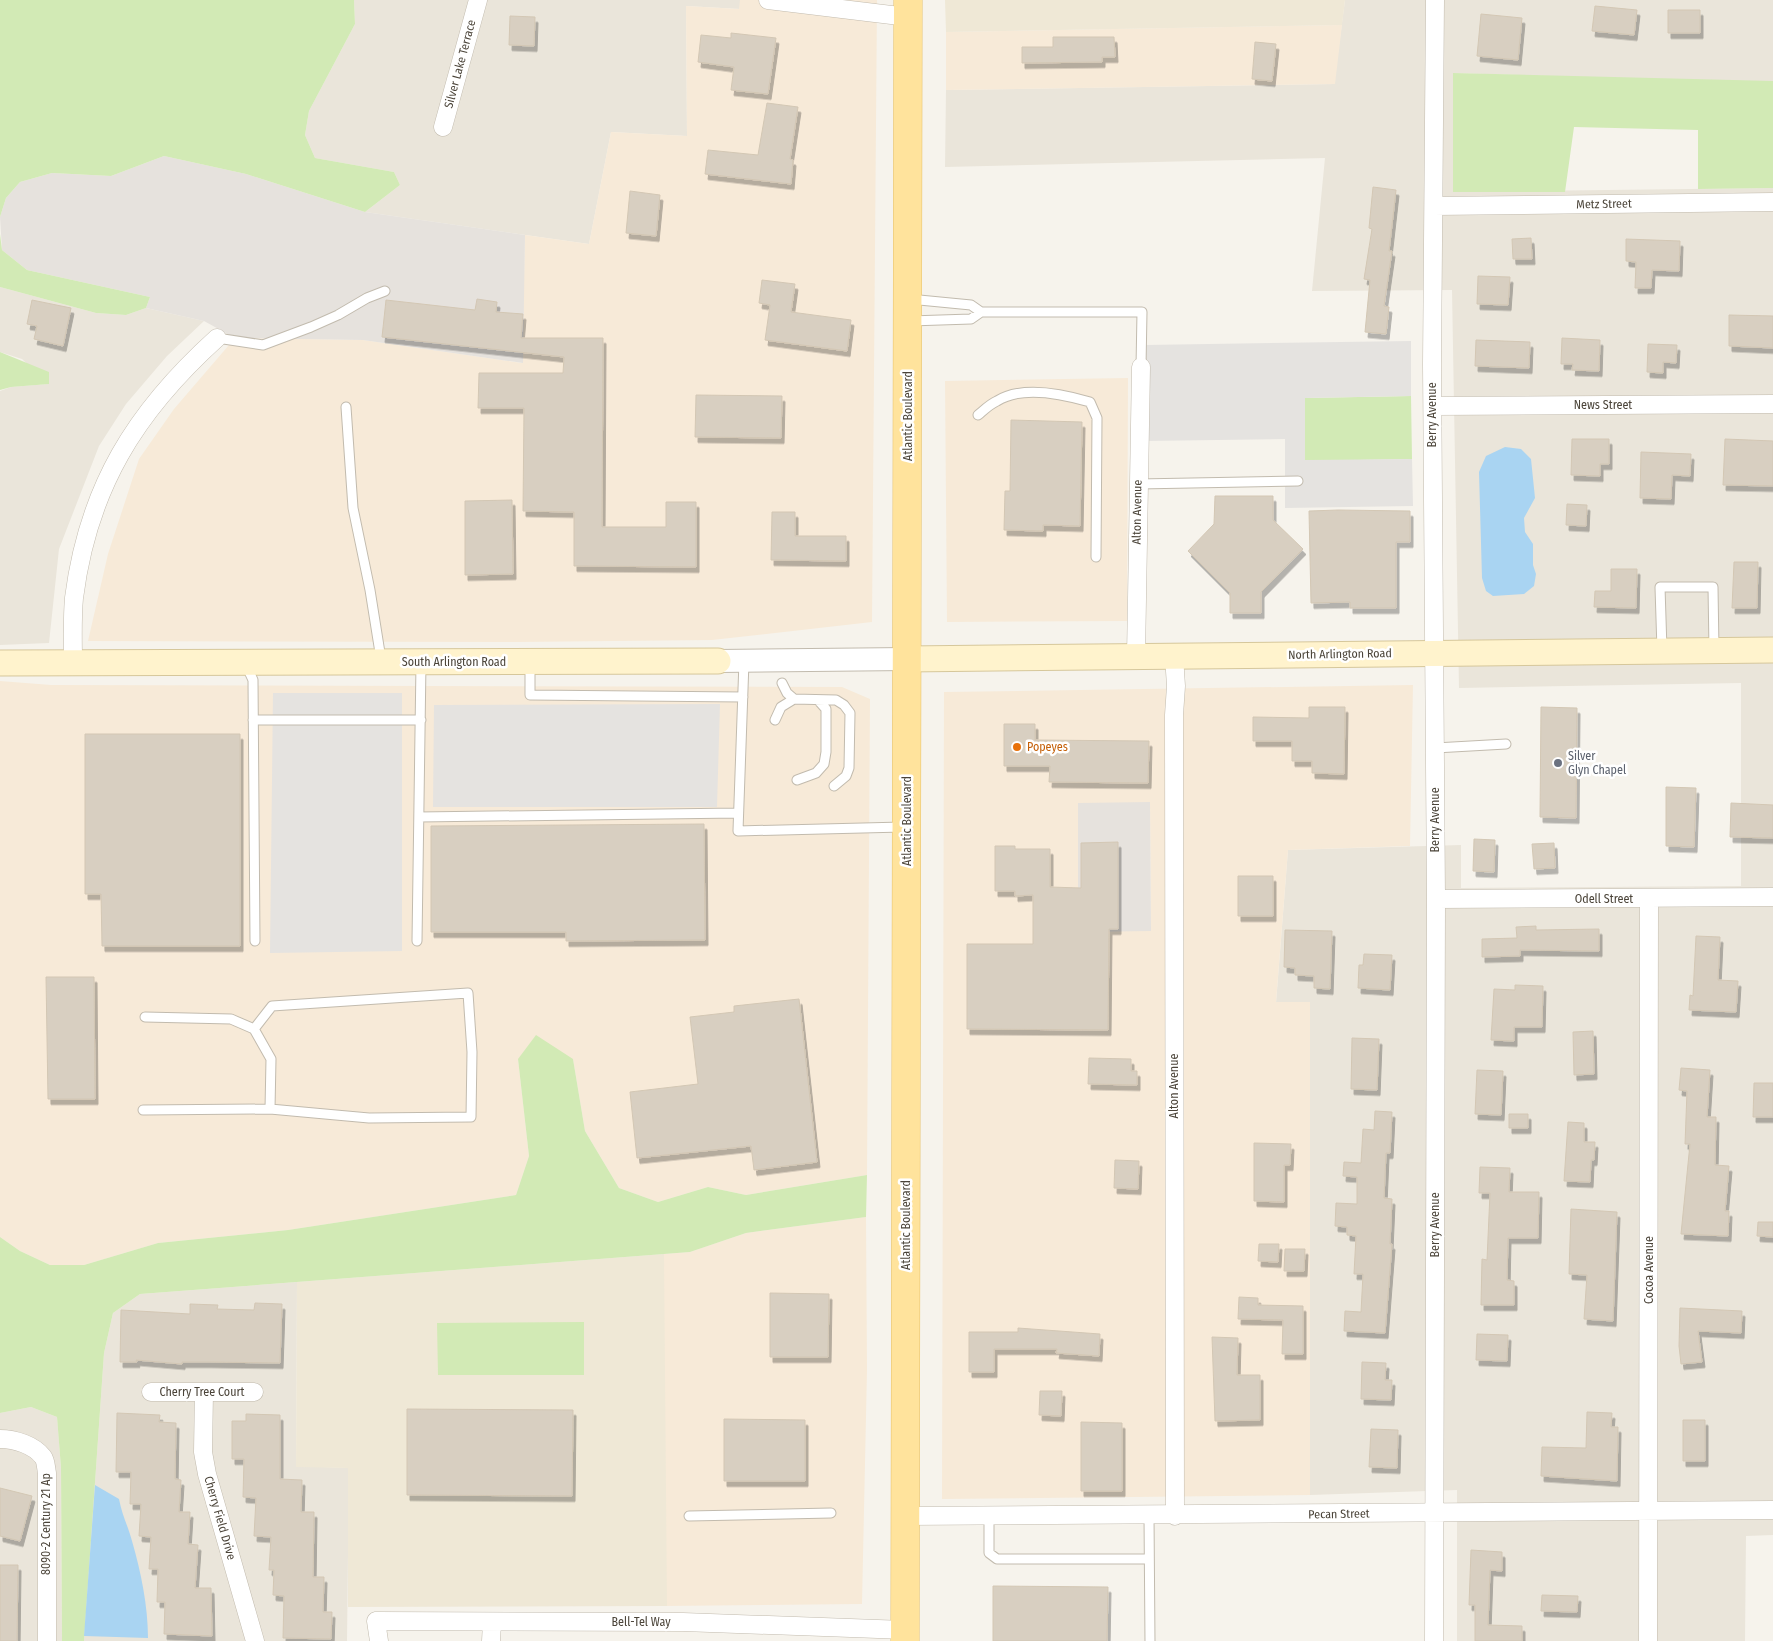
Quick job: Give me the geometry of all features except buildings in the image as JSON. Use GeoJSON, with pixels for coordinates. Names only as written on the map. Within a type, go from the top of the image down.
{"type":"FeatureCollection","features":[{"type":"Feature","properties":{"kind":"main road","name":"Atlantic Boulevard"},"geometry":{"type":"LineString","coordinates":[[905,1635],[908,8]]}},
{"type":"Feature","properties":{"kind":"main road","name":"North Arlington Road"},"geometry":{"type":"LineString","coordinates":[[907,659],[1434,652],[1773,650]]}},
{"type":"Feature","properties":{"kind":"main road","name":"South Arlington Road"},"geometry":{"type":"LineString","coordinates":[[0,663],[718,661]]}},
{"type":"Feature","properties":{"kind":"street","name":"Silver Lake Terrace"},"geometry":{"type":"LineString","coordinates":[[443,127],[478,0]]}},
{"type":"Feature","properties":{"kind":"street"},"geometry":{"type":"LineString","coordinates":[[768,0],[908,8]]}},
{"type":"Feature","properties":{"kind":"street","name":"Berry Avenue"},"geometry":{"type":"LineString","coordinates":[[1434,1641],[1436,899],[1433,406],[1435,0]]}},
{"type":"Feature","properties":{"kind":"street","name":"Metz Street"},"geometry":{"type":"LineString","coordinates":[[1434,206],[1773,202]]}},
{"type":"Feature","properties":{"kind":"street"},"geometry":{"type":"LineString","coordinates":[[73,663],[74,600],[81,555],[98,501],[119,452],[147,410],[184,368],[217,338]]}},
{"type":"Feature","properties":{"kind":"street","name":"Alton Avenue"},"geometry":{"type":"LineString","coordinates":[[1136,657],[1141,367]]}},
{"type":"Feature","properties":{"kind":"street","name":"News Street"},"geometry":{"type":"LineString","coordinates":[[1433,406],[1773,404]]}},
{"type":"Feature","properties":{"kind":"street","name":"Alton Avenue"},"geometry":{"type":"LineString","coordinates":[[1174,656],[1176,686],[1174,715],[1175,1516]]}},
{"type":"Feature","properties":{"kind":"street","name":"South Arlington Road"},"geometry":{"type":"LineString","coordinates":[[718,661],[907,659]]}},
{"type":"Feature","properties":{"kind":"street","name":"Odell Street"},"geometry":{"type":"LineString","coordinates":[[1436,899],[1773,898]]}},
{"type":"Feature","properties":{"kind":"street","name":"Cocoa Avenue"},"geometry":{"type":"LineString","coordinates":[[1648,1641],[1649,899]]}},
{"type":"Feature","properties":{"kind":"street","name":"Cherry Tree Court"},"geometry":{"type":"LineString","coordinates":[[151,1392],[254,1392]]}},
{"type":"Feature","properties":{"kind":"street","name":"Cherry Field Drive"},"geometry":{"type":"LineString","coordinates":[[204,1392],[203,1452],[207,1474],[255,1641]]}},
{"type":"Feature","properties":{"kind":"street","name":"8090-2 Century 21 Ap"},"geometry":{"type":"LineString","coordinates":[[0,1439],[8,1439],[32,1447],[44,1458],[47,1473],[47,1641]]}},
{"type":"Feature","properties":{"kind":"street","name":"Pecan Street"},"geometry":{"type":"LineString","coordinates":[[905,1516],[1175,1516],[1773,1510]]}},
{"type":"Feature","properties":{"kind":"street","name":"Bell-Tel Way"},"geometry":{"type":"LineString","coordinates":[[379,1641],[376,1621],[492,1623],[684,1622],[905,1635]]}},
{"type":"Feature","properties":{"kind":"street"},"geometry":{"type":"LineString","coordinates":[[492,1623],[492,1641]]}},
{"type":"Feature","properties":{"kind":"lane"},"geometry":{"type":"LineString","coordinates":[[217,338],[262,345],[320,323],[367,298],[385,291]]}},
{"type":"Feature","properties":{"kind":"lane"},"geometry":{"type":"LineString","coordinates":[[908,310],[971,305],[981,312],[1142,312],[1141,367]]}},
{"type":"Feature","properties":{"kind":"lane"},"geometry":{"type":"LineString","coordinates":[[908,310],[971,319],[981,312]]}},
{"type":"Feature","properties":{"kind":"lane"},"geometry":{"type":"LineString","coordinates":[[978,415],[998,400],[1018,392],[1070,396],[1090,402],[1097,418],[1096,557]]}},
{"type":"Feature","properties":{"kind":"lane"},"geometry":{"type":"LineString","coordinates":[[346,407],[353,508],[370,590],[381,662]]}},
{"type":"Feature","properties":{"kind":"lane"},"geometry":{"type":"LineString","coordinates":[[1138,484],[1298,481]]}},
{"type":"Feature","properties":{"kind":"lane"},"geometry":{"type":"LineString","coordinates":[[1662,651],[1660,587],[1713,587],[1714,650]]}},
{"type":"Feature","properties":{"kind":"lane"},"geometry":{"type":"LineString","coordinates":[[744,661],[738,830],[907,827]]}},
{"type":"Feature","properties":{"kind":"lane"},"geometry":{"type":"LineString","coordinates":[[417,941],[421,662]]}},
{"type":"Feature","properties":{"kind":"lane"},"geometry":{"type":"LineString","coordinates":[[530,662],[530,695],[743,697]]}},
{"type":"Feature","properties":{"kind":"lane"},"geometry":{"type":"LineString","coordinates":[[244,663],[253,680],[254,942]]}},
{"type":"Feature","properties":{"kind":"lane"},"geometry":{"type":"LineString","coordinates":[[782,683],[787,693],[794,699]]}},
{"type":"Feature","properties":{"kind":"lane"},"geometry":{"type":"LineString","coordinates":[[775,720],[782,706],[794,699],[836,700],[844,705],[850,713],[849,768],[846,776],[834,786]]}},
{"type":"Feature","properties":{"kind":"lane"},"geometry":{"type":"LineString","coordinates":[[797,780],[816,773],[824,764],[826,752],[826,709],[818,700]]}},
{"type":"Feature","properties":{"kind":"lane"},"geometry":{"type":"LineString","coordinates":[[253,720],[421,720]]}},
{"type":"Feature","properties":{"kind":"lane"},"geometry":{"type":"LineString","coordinates":[[1435,748],[1506,744]]}},
{"type":"Feature","properties":{"kind":"lane"},"geometry":{"type":"LineString","coordinates":[[419,817],[738,813]]}},
{"type":"Feature","properties":{"kind":"lane"},"geometry":{"type":"LineString","coordinates":[[143,1110],[270,1109],[368,1118],[471,1117],[472,1052],[468,993],[272,1006],[254,1029]]}},
{"type":"Feature","properties":{"kind":"lane"},"geometry":{"type":"LineString","coordinates":[[145,1017],[231,1018],[254,1029],[271,1059],[270,1109]]}},
{"type":"Feature","properties":{"kind":"lane"},"geometry":{"type":"LineString","coordinates":[[689,1516],[831,1513]]}},
{"type":"Feature","properties":{"kind":"lane"},"geometry":{"type":"LineString","coordinates":[[989,1516],[989,1553],[997,1559],[1149,1559]]}},
{"type":"Feature","properties":{"kind":"lane"},"geometry":{"type":"LineString","coordinates":[[1149,1516],[1150,1641]]}},
{"type":"Feature","properties":{"kind":"shaded area"},"geometry":{"type":"Polygon","coordinates":[[[354,0],[740,0],[740,9],[686,6],[687,136],[611,132],[589,244],[365,212],[400,185],[394,172],[315,158],[305,135],[309,111],[355,24],[354,0]]]}},
{"type":"Feature","properties":{"kind":"shaded area"},"geometry":{"type":"Polygon","coordinates":[[[740,0],[877,0],[872,622],[712,640],[517,642],[88,641],[108,554],[139,459],[174,409],[235,338],[363,340],[522,363],[525,235],[589,244],[611,132],[687,136],[686,6],[739,9],[740,0]]]}},
{"type":"Feature","properties":{"kind":"shaded area"},"geometry":{"type":"Polygon","coordinates":[[[945,0],[1345,0],[1342,25],[946,32],[945,0]]]}},
{"type":"Feature","properties":{"kind":"shaded area"},"geometry":{"type":"Polygon","coordinates":[[[1345,0],[1773,0],[1773,83],[1453,73],[1453,192],[1773,188],[1773,1535],[1746,1536],[1745,1641],[1457,1641],[1457,1490],[1310,1495],[1310,1003],[1276,1003],[1288,850],[1461,845],[1461,888],[1741,886],[1741,683],[1459,688],[1452,290],[1312,291],[1325,158],[945,167],[946,90],[1334,84],[1345,0]]]}},
{"type":"Feature","properties":{"kind":"shaded area"},"geometry":{"type":"Polygon","coordinates":[[[1342,25],[1335,84],[946,90],[946,32],[1342,25]]]}},
{"type":"Feature","properties":{"kind":"shaded area"},"geometry":{"type":"Polygon","coordinates":[[[164,156],[246,174],[365,212],[525,235],[523,363],[363,340],[235,338],[204,321],[146,308],[150,297],[27,270],[2,250],[0,217],[6,198],[20,182],[52,173],[111,176],[164,156]]]}},
{"type":"Feature","properties":{"kind":"shaded area"},"geometry":{"type":"Polygon","coordinates":[[[0,287],[96,313],[126,315],[146,308],[204,321],[167,356],[126,404],[99,446],[59,549],[49,643],[0,645],[0,391],[11,387],[48,384],[22,359],[0,352],[0,287]]]}},
{"type":"Feature","properties":{"kind":"shaded area"},"geometry":{"type":"Polygon","coordinates":[[[1411,341],[1411,396],[1305,398],[1305,460],[1412,459],[1413,506],[1285,508],[1285,439],[1144,441],[1145,345],[1411,341]]]}},
{"type":"Feature","properties":{"kind":"shaded area"},"geometry":{"type":"Polygon","coordinates":[[[1128,378],[1127,621],[947,622],[945,381],[1128,378]]]}},
{"type":"Feature","properties":{"kind":"shaded area"},"geometry":{"type":"Polygon","coordinates":[[[0,681],[51,685],[842,687],[870,699],[867,1175],[746,1195],[708,1187],[658,1202],[619,1188],[585,1131],[573,1059],[518,1059],[529,1156],[516,1195],[288,1230],[158,1243],[84,1265],[50,1265],[20,1251],[0,1237],[0,681]]]}},
{"type":"Feature","properties":{"kind":"shaded area"},"geometry":{"type":"Polygon","coordinates":[[[1413,685],[1410,846],[1288,850],[1276,1002],[1310,1002],[1310,1495],[942,1499],[944,692],[1413,685]],[[1150,802],[1078,932],[1151,930],[1150,802]]]}},
{"type":"Feature","properties":{"kind":"shaded area"},"geometry":{"type":"Polygon","coordinates":[[[273,693],[402,693],[402,951],[270,953],[273,693]]]}},
{"type":"Feature","properties":{"kind":"shaded area"},"geometry":{"type":"Polygon","coordinates":[[[720,704],[717,807],[433,807],[434,705],[720,704]]]}},
{"type":"Feature","properties":{"kind":"shaded area"},"geometry":{"type":"Polygon","coordinates":[[[1150,802],[1151,931],[1078,932],[1078,803],[1150,802]]]}},
{"type":"Feature","properties":{"kind":"shaded area"},"geometry":{"type":"Polygon","coordinates":[[[866,1217],[867,1370],[862,1604],[664,1606],[664,1254],[690,1252],[746,1233],[866,1217]]]}},
{"type":"Feature","properties":{"kind":"shaded area"},"geometry":{"type":"Polygon","coordinates":[[[664,1254],[667,1606],[348,1607],[348,1468],[296,1467],[297,1282],[664,1254]]]}},
{"type":"Feature","properties":{"kind":"shaded area"},"geometry":{"type":"Polygon","coordinates":[[[297,1282],[296,1466],[349,1468],[347,1641],[84,1641],[104,1353],[113,1313],[140,1294],[297,1282]]]}},
{"type":"Feature","properties":{"kind":"shaded area"},"geometry":{"type":"Polygon","coordinates":[[[31,1407],[57,1417],[61,1468],[62,1641],[0,1641],[0,1413],[31,1407]]]}},
{"type":"Feature","properties":{"kind":"green space"},"geometry":{"type":"Polygon","coordinates":[[[0,0],[354,0],[355,24],[309,111],[305,135],[315,158],[394,172],[400,185],[365,212],[246,174],[164,156],[111,176],[52,173],[20,182],[6,198],[0,217],[0,0]]]}},
{"type":"Feature","properties":{"kind":"green space"},"geometry":{"type":"Polygon","coordinates":[[[1453,73],[1773,81],[1773,188],[1698,189],[1698,130],[1574,127],[1565,192],[1453,192],[1453,73]]]}},
{"type":"Feature","properties":{"kind":"green space"},"geometry":{"type":"Polygon","coordinates":[[[0,234],[2,250],[27,270],[150,297],[146,308],[126,315],[96,313],[0,287],[0,234]]]}},
{"type":"Feature","properties":{"kind":"green space"},"geometry":{"type":"Polygon","coordinates":[[[0,352],[49,372],[49,384],[11,387],[0,390],[0,352]]]}},
{"type":"Feature","properties":{"kind":"green space"},"geometry":{"type":"Polygon","coordinates":[[[1411,396],[1412,459],[1305,461],[1305,398],[1411,396]]]}},
{"type":"Feature","properties":{"kind":"green space"},"geometry":{"type":"Polygon","coordinates":[[[536,1035],[573,1059],[585,1131],[619,1188],[658,1202],[708,1187],[746,1195],[867,1175],[866,1217],[746,1233],[690,1252],[140,1294],[113,1313],[104,1353],[84,1641],[62,1641],[61,1468],[57,1417],[31,1407],[0,1413],[0,1237],[20,1251],[50,1265],[84,1265],[158,1243],[288,1230],[516,1195],[529,1156],[518,1059],[536,1035]]]}},
{"type":"Feature","properties":{"kind":"green space"},"geometry":{"type":"Polygon","coordinates":[[[584,1322],[584,1375],[438,1375],[437,1323],[584,1322]]]}},
{"type":"Feature","properties":{"kind":"water"},"geometry":{"type":"Polygon","coordinates":[[[1505,447],[1521,449],[1531,459],[1535,498],[1524,518],[1525,532],[1533,544],[1533,565],[1536,574],[1534,586],[1524,594],[1493,596],[1486,591],[1482,578],[1479,472],[1486,456],[1505,447]]]}},
{"type":"Feature","properties":{"kind":"water"},"geometry":{"type":"Polygon","coordinates":[[[95,1485],[119,1499],[141,1577],[147,1614],[148,1638],[84,1636],[95,1485]]]}},
{"type":"Feature","properties":{"kind":"place","name":"Popeyes"},"geometry":{"type":"Point","coordinates":[1017,747]}},
{"type":"Feature","properties":{"kind":"place","name":"Silver Glyn Chapel"},"geometry":{"type":"Point","coordinates":[1558,763]}}]}
